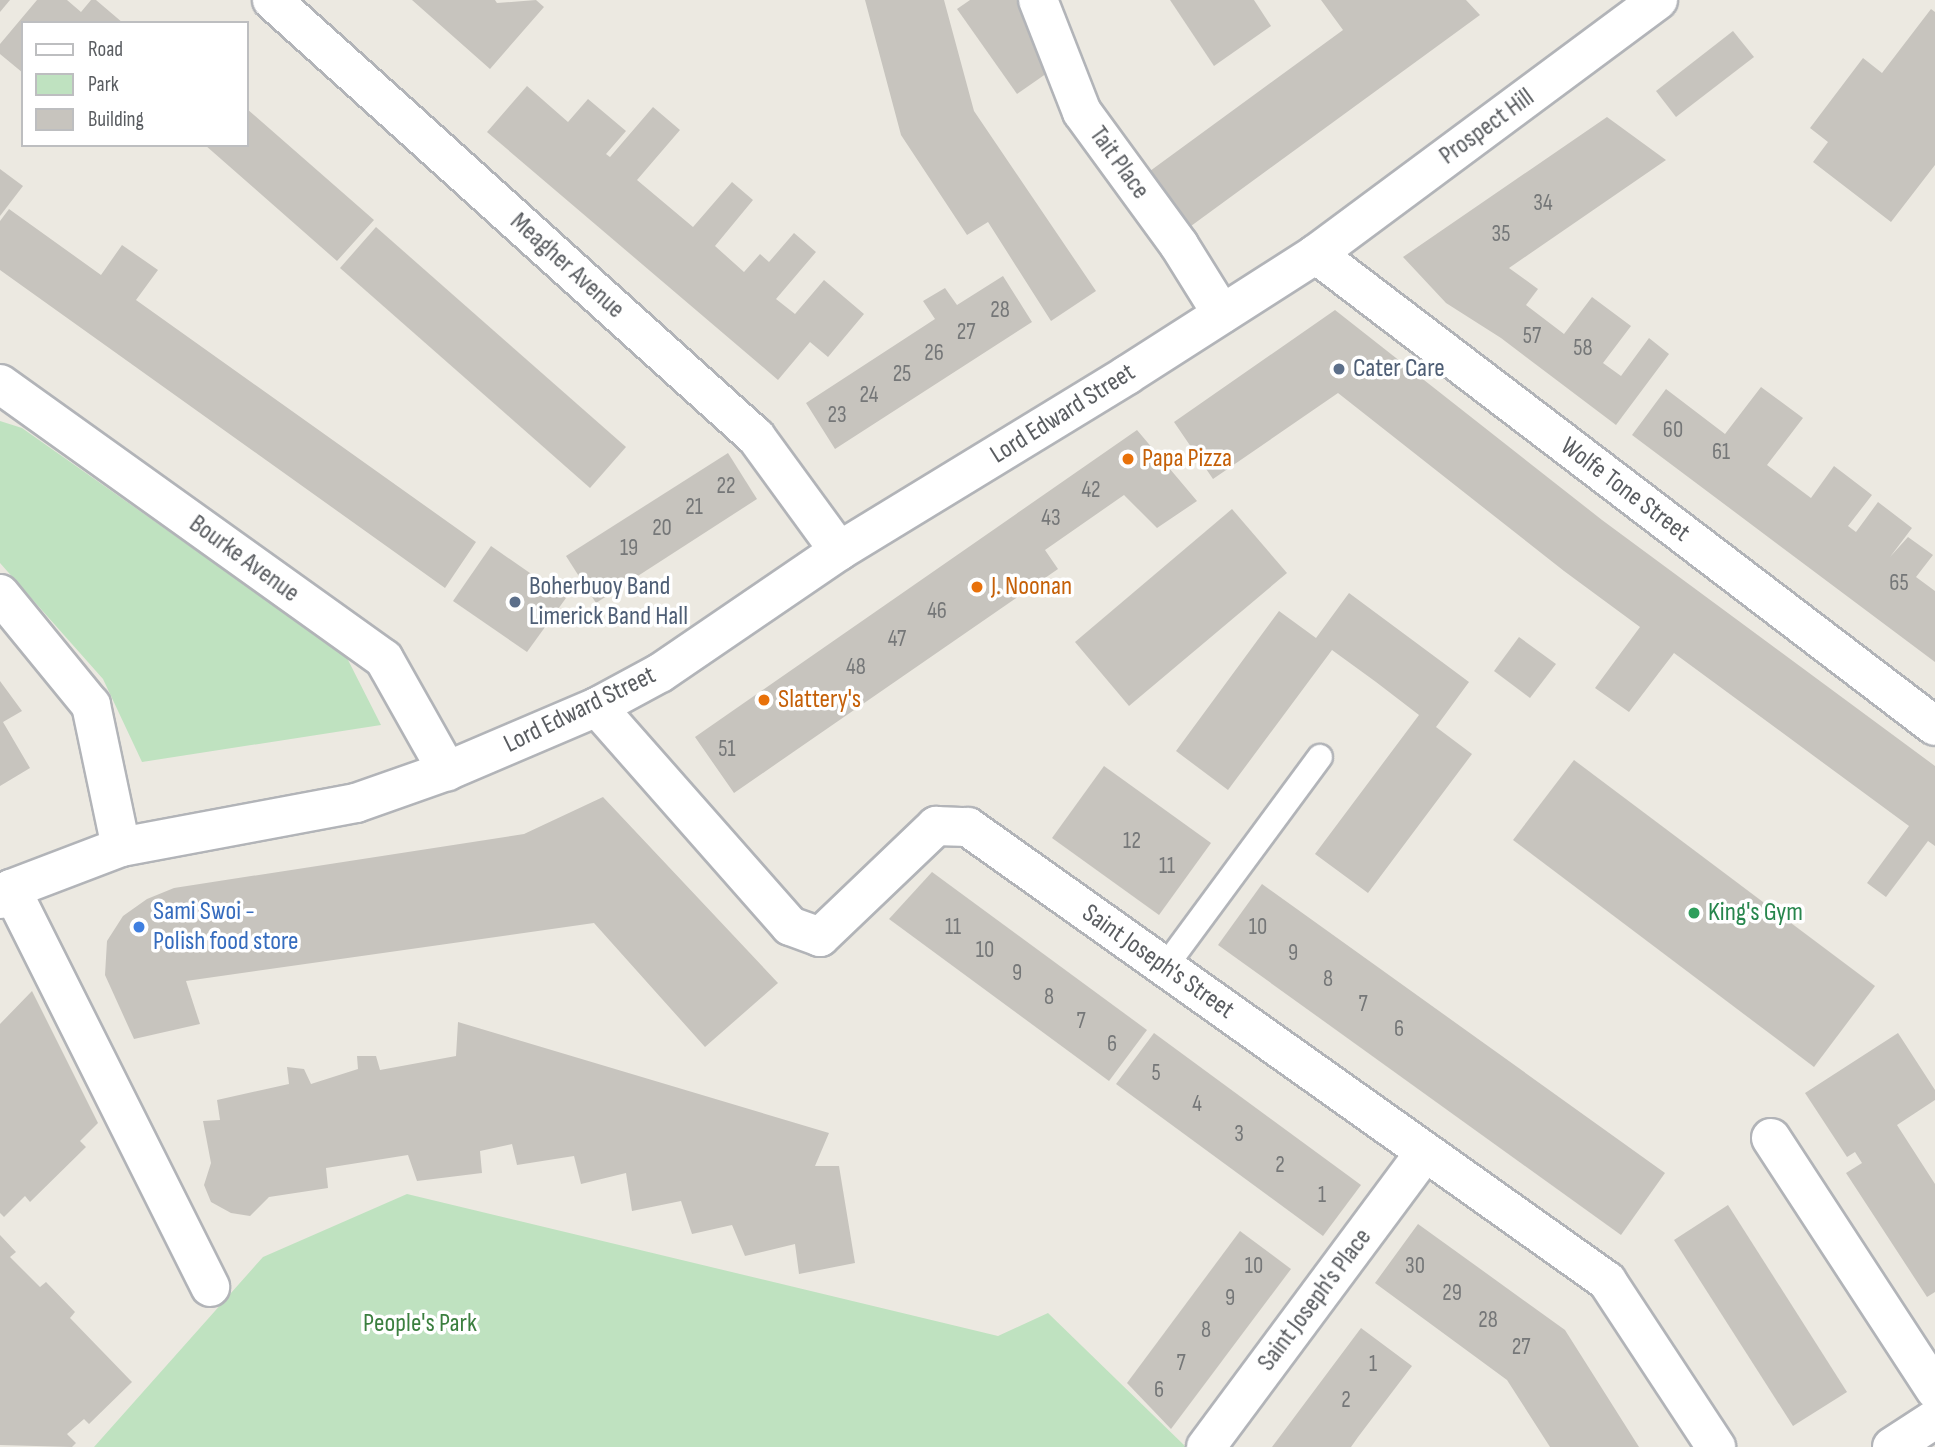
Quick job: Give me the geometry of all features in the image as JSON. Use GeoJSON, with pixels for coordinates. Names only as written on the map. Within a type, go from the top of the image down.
{"type":"FeatureCollection","features":[{"type":"Feature","properties":{"kind":"street","name":"Meagher Avenue"},"geometry":{"type":"LineString","coordinates":[[272,0],[756,437],[839,551]]}},
{"type":"Feature","properties":{"kind":"street","name":"Tait Place"},"geometry":{"type":"LineString","coordinates":[[1038,0],[1082,112],[1179,245],[1222,314]]}},
{"type":"Feature","properties":{"kind":"street","name":"Prospect Hill"},"geometry":{"type":"LineString","coordinates":[[1316,254],[1658,0]]}},
{"type":"Feature","properties":{"kind":"street","name":"Lord Edward Street"},"geometry":{"type":"LineString","coordinates":[[6,894],[121,847],[356,803],[447,771],[597,707],[660,673],[839,551],[1316,254]]}},
{"type":"Feature","properties":{"kind":"street","name":"Wolfe Tone Street"},"geometry":{"type":"LineString","coordinates":[[1316,254],[1935,726]]}},
{"type":"Feature","properties":{"kind":"street","name":"Bourke Avenue"},"geometry":{"type":"LineString","coordinates":[[0,384],[384,659],[447,771]]}},
{"type":"Feature","properties":{"kind":"street"},"geometry":{"type":"LineString","coordinates":[[0,594],[91,705],[121,847]]}},
{"type":"Feature","properties":{"kind":"street","name":"Saint Joseph's Street"},"geometry":{"type":"LineString","coordinates":[[597,707],[790,926],[820,937],[936,825],[968,827],[1607,1281],[1716,1447]]}},
{"type":"Feature","properties":{"kind":"street"},"geometry":{"type":"LineString","coordinates":[[6,894],[210,1287]]}},
{"type":"Feature","properties":{"kind":"street"},"geometry":{"type":"LineString","coordinates":[[1771,1138],[1935,1390]]}},
{"type":"Feature","properties":{"kind":"street","name":"Saint Joseph's Place"},"geometry":{"type":"LineString","coordinates":[[1206,1447],[1425,1152]]}},
{"type":"Feature","properties":{"kind":"street"},"geometry":{"type":"LineString","coordinates":[[1892,1447],[1935,1419]]}},
{"type":"Feature","properties":{"kind":"lane"},"geometry":{"type":"LineString","coordinates":[[1165,967],[1320,757]]}},
{"type":"Feature","properties":{"kind":"green space"},"geometry":{"type":"Polygon","coordinates":[[[0,421],[22,428],[346,656],[381,725],[142,762],[103,679],[0,563],[0,421]]]}},
{"type":"Feature","properties":{"kind":"green space","name":"People's Park"},"geometry":{"type":"Polygon","coordinates":[[[407,1194],[998,1336],[1048,1313],[1186,1447],[94,1447],[263,1257],[407,1194]]]}},
{"type":"Feature","properties":{"kind":"building"},"geometry":{"type":"Polygon","coordinates":[[[0,0],[10,0],[0,12],[0,0]]]}},
{"type":"Feature","properties":{"kind":"building"},"geometry":{"type":"Polygon","coordinates":[[[37,0],[67,0],[81,12],[91,0],[96,0],[121,21],[21,21],[21,71],[0,54],[0,44],[37,0]]]}},
{"type":"Feature","properties":{"kind":"building"},"geometry":{"type":"Polygon","coordinates":[[[412,0],[495,0],[497,3],[536,0],[544,7],[490,69],[412,0]]]}},
{"type":"Feature","properties":{"kind":"building"},"geometry":{"type":"Polygon","coordinates":[[[865,0],[944,0],[974,111],[1096,291],[1051,321],[988,222],[967,235],[901,135],[865,0]]]}},
{"type":"Feature","properties":{"kind":"building"},"geometry":{"type":"Polygon","coordinates":[[[970,0],[1019,0],[1063,62],[1017,94],[957,9],[970,0]]]}},
{"type":"Feature","properties":{"kind":"building"},"geometry":{"type":"Polygon","coordinates":[[[1170,0],[1254,0],[1271,26],[1214,66],[1170,0]]]}},
{"type":"Feature","properties":{"kind":"building"},"geometry":{"type":"Polygon","coordinates":[[[1321,0],[1466,0],[1480,15],[1191,226],[1150,171],[1343,30],[1321,0]]]}},
{"type":"Feature","properties":{"kind":"building"},"geometry":{"type":"Polygon","coordinates":[[[1931,9],[1935,12],[1935,165],[1891,222],[1813,162],[1828,142],[1810,128],[1863,58],[1882,73],[1931,9]]]}},
{"type":"Feature","properties":{"kind":"building"},"geometry":{"type":"Polygon","coordinates":[[[1733,31],[1754,57],[1676,117],[1656,91],[1733,31]]]}},
{"type":"Feature","properties":{"kind":"building"},"geometry":{"type":"Polygon","coordinates":[[[527,86],[568,122],[588,99],[626,131],[606,154],[610,157],[653,107],[680,130],[637,180],[693,227],[732,182],[753,200],[715,246],[744,272],[760,254],[769,262],[794,233],[816,252],[776,299],[795,314],[824,280],[864,314],[828,357],[810,342],[778,380],[487,132],[527,86]]]}},
{"type":"Feature","properties":{"kind":"building"},"geometry":{"type":"Polygon","coordinates":[[[248,110],[374,220],[337,261],[207,147],[248,147],[248,110]]]}},
{"type":"Feature","properties":{"kind":"building"},"geometry":{"type":"Polygon","coordinates":[[[1607,117],[1666,160],[1509,268],[1538,289],[1526,305],[1564,334],[1592,297],[1631,326],[1603,363],[1621,376],[1649,338],[1669,354],[1616,425],[1501,338],[1446,303],[1403,257],[1607,117]]]}},
{"type":"Feature","properties":{"kind":"building"},"geometry":{"type":"Polygon","coordinates":[[[0,169],[23,186],[0,216],[0,169]]]}},
{"type":"Feature","properties":{"kind":"building"},"geometry":{"type":"Polygon","coordinates":[[[9,209],[101,275],[122,245],[158,270],[136,300],[476,542],[445,588],[0,270],[0,221],[9,209]]]}},
{"type":"Feature","properties":{"kind":"building"},"geometry":{"type":"Polygon","coordinates":[[[376,227],[626,447],[590,488],[340,268],[376,227]]]}},
{"type":"Feature","properties":{"kind":"building"},"geometry":{"type":"Polygon","coordinates":[[[1003,276],[1032,322],[835,449],[806,403],[935,319],[923,301],[945,288],[957,305],[1003,276]]]}},
{"type":"Feature","properties":{"kind":"building"},"geometry":{"type":"Polygon","coordinates":[[[1335,310],[1602,520],[1935,766],[1935,846],[1928,841],[1886,897],[1867,883],[1909,826],[1674,653],[1629,712],[1595,688],[1640,627],[1564,571],[1338,393],[1213,479],[1174,422],[1335,310]]]}},
{"type":"Feature","properties":{"kind":"building"},"geometry":{"type":"Polygon","coordinates":[[[1761,387],[1803,418],[1767,465],[1811,498],[1834,466],[1872,495],[1848,526],[1856,532],[1878,502],[1912,528],[1890,557],[1908,537],[1933,555],[1916,577],[1935,591],[1935,662],[1632,435],[1666,389],[1725,434],[1761,387]]]}},
{"type":"Feature","properties":{"kind":"building"},"geometry":{"type":"Polygon","coordinates":[[[1137,430],[1197,501],[1157,528],[1124,495],[1045,550],[1058,569],[734,793],[695,737],[1137,430]]]}},
{"type":"Feature","properties":{"kind":"building"},"geometry":{"type":"Polygon","coordinates":[[[728,453],[757,499],[596,603],[566,556],[728,453]]]}},
{"type":"Feature","properties":{"kind":"building"},"geometry":{"type":"Polygon","coordinates":[[[1232,509],[1287,573],[1129,706],[1075,642],[1232,509]]]}},
{"type":"Feature","properties":{"kind":"building"},"geometry":{"type":"Polygon","coordinates":[[[491,546],[566,598],[527,652],[453,601],[491,546]]]}},
{"type":"Feature","properties":{"kind":"building"},"geometry":{"type":"Polygon","coordinates":[[[1349,593],[1469,682],[1436,727],[1472,754],[1368,893],[1315,854],[1419,715],[1376,682],[1332,650],[1228,790],[1176,751],[1279,611],[1316,638],[1349,593]]]}},
{"type":"Feature","properties":{"kind":"building"},"geometry":{"type":"Polygon","coordinates":[[[1519,637],[1556,664],[1530,698],[1494,671],[1519,637]]]}},
{"type":"Feature","properties":{"kind":"building"},"geometry":{"type":"Polygon","coordinates":[[[0,681],[22,711],[3,722],[30,768],[0,786],[0,681]]]}},
{"type":"Feature","properties":{"kind":"building","name":"King's Gym"},"geometry":{"type":"Polygon","coordinates":[[[1574,760],[1875,986],[1814,1067],[1513,840],[1574,760]]]}},
{"type":"Feature","properties":{"kind":"building"},"geometry":{"type":"Polygon","coordinates":[[[1104,766],[1211,843],[1159,915],[1052,838],[1104,766]]]}},
{"type":"Feature","properties":{"kind":"building"},"geometry":{"type":"Polygon","coordinates":[[[603,797],[778,983],[705,1047],[594,923],[186,981],[200,1024],[134,1039],[105,975],[107,941],[123,916],[147,899],[174,888],[524,834],[603,797]]]}},
{"type":"Feature","properties":{"kind":"building"},"geometry":{"type":"Polygon","coordinates":[[[932,872],[1147,1030],[1109,1081],[889,919],[932,872]]]}},
{"type":"Feature","properties":{"kind":"building"},"geometry":{"type":"Polygon","coordinates":[[[1262,884],[1665,1173],[1621,1235],[1218,945],[1262,884]]]}},
{"type":"Feature","properties":{"kind":"building"},"geometry":{"type":"Polygon","coordinates":[[[32,991],[98,1123],[80,1141],[86,1147],[30,1202],[25,1196],[4,1217],[0,1213],[0,1024],[32,991]]]}},
{"type":"Feature","properties":{"kind":"building"},"geometry":{"type":"Polygon","coordinates":[[[458,1022],[829,1133],[815,1166],[839,1166],[855,1263],[799,1274],[795,1244],[745,1256],[732,1225],[692,1234],[681,1201],[632,1211],[626,1173],[581,1184],[574,1156],[517,1165],[512,1144],[480,1151],[482,1173],[417,1181],[408,1155],[326,1168],[328,1188],[269,1197],[250,1216],[231,1213],[211,1202],[204,1185],[211,1163],[203,1121],[220,1120],[217,1100],[289,1084],[287,1067],[304,1069],[311,1084],[358,1069],[357,1056],[376,1056],[380,1070],[456,1056],[458,1022]]]}},
{"type":"Feature","properties":{"kind":"building"},"geometry":{"type":"Polygon","coordinates":[[[1154,1033],[1361,1185],[1323,1236],[1116,1084],[1154,1033]]]}},
{"type":"Feature","properties":{"kind":"building"},"geometry":{"type":"Polygon","coordinates":[[[1898,1033],[1935,1090],[1935,1100],[1897,1125],[1935,1184],[1935,1292],[1927,1297],[1846,1173],[1862,1163],[1855,1152],[1847,1157],[1805,1093],[1898,1033]]]}},
{"type":"Feature","properties":{"kind":"building"},"geometry":{"type":"Polygon","coordinates":[[[1728,1205],[1847,1392],[1793,1426],[1674,1240],[1728,1205]]]}},
{"type":"Feature","properties":{"kind":"building"},"geometry":{"type":"Polygon","coordinates":[[[1418,1224],[1565,1330],[1639,1447],[1550,1447],[1507,1380],[1375,1283],[1418,1224]]]}},
{"type":"Feature","properties":{"kind":"building"},"geometry":{"type":"Polygon","coordinates":[[[1240,1231],[1291,1269],[1171,1429],[1127,1383],[1240,1231]]]}},
{"type":"Feature","properties":{"kind":"building"},"geometry":{"type":"Polygon","coordinates":[[[0,1235],[16,1252],[10,1257],[40,1287],[46,1282],[75,1312],[70,1318],[132,1382],[89,1424],[84,1419],[67,1434],[76,1443],[72,1447],[0,1445],[0,1235]]]}},
{"type":"Feature","properties":{"kind":"building"},"geometry":{"type":"Polygon","coordinates":[[[1361,1328],[1412,1366],[1351,1447],[1272,1447],[1361,1328]]]}},
{"type":"Feature","properties":{"kind":"place","name":"Cater Care"},"geometry":{"type":"Point","coordinates":[1339,369]}},
{"type":"Feature","properties":{"kind":"place","name":"Papa Pizza"},"geometry":{"type":"Point","coordinates":[1128,459]}},
{"type":"Feature","properties":{"kind":"place","name":"J. Noonan"},"geometry":{"type":"Point","coordinates":[977,587]}},
{"type":"Feature","properties":{"kind":"place","name":"Boherbuoy Band Limerick Band Hall"},"geometry":{"type":"Point","coordinates":[515,602]}},
{"type":"Feature","properties":{"kind":"place","name":"Slattery's"},"geometry":{"type":"Point","coordinates":[764,700]}},
{"type":"Feature","properties":{"kind":"place","name":"King's Gym"},"geometry":{"type":"Point","coordinates":[1694,913]}},
{"type":"Feature","properties":{"kind":"place","name":"Sami Swoi - Polish food store"},"geometry":{"type":"Point","coordinates":[139,927]}}]}
